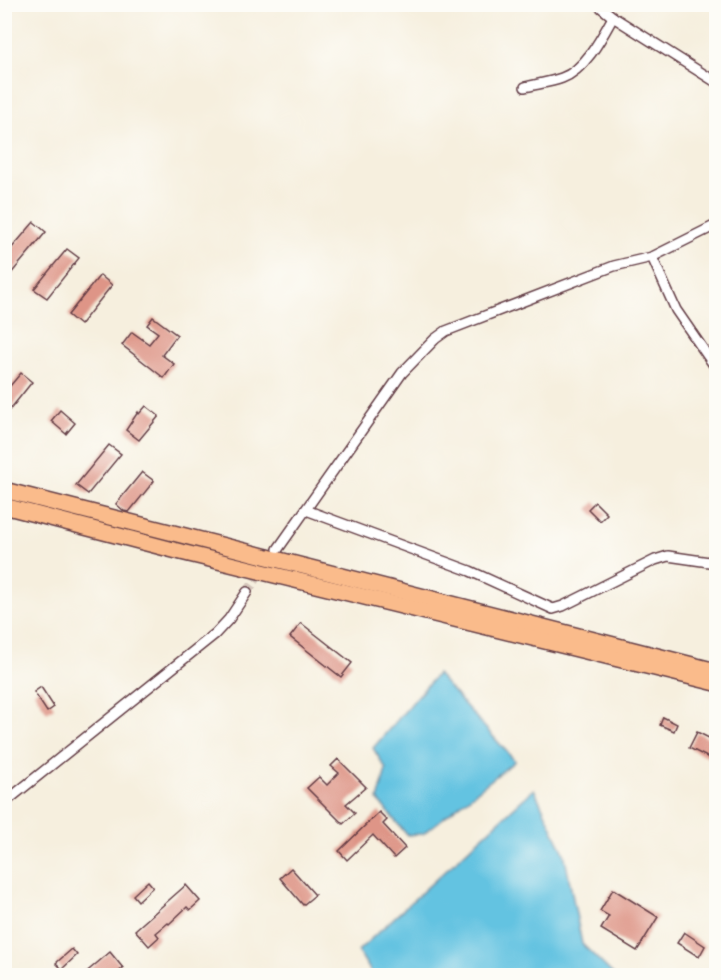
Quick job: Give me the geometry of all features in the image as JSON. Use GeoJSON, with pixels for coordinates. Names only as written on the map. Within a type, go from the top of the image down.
{"type":"FeatureCollection","features":[{"type":"Feature","properties":{"kind":"highway"},"geometry":{"type":"LineString","coordinates":[[4,490],[717,671]]}},
{"type":"Feature","properties":{"kind":"highway"},"geometry":{"type":"LineString","coordinates":[[4,506],[181,552],[717,683]]}},
{"type":"Feature","properties":{"kind":"street"},"geometry":{"type":"LineString","coordinates":[[597,4],[613,17],[717,82]]}},
{"type":"Feature","properties":{"kind":"street"},"geometry":{"type":"LineString","coordinates":[[525,87],[571,74],[599,42],[613,17]]}},
{"type":"Feature","properties":{"kind":"street"},"geometry":{"type":"LineString","coordinates":[[278,549],[402,373],[435,339],[446,331],[614,266],[652,257],[717,225]]}},
{"type":"Feature","properties":{"kind":"street"},"geometry":{"type":"LineString","coordinates":[[652,257],[676,310],[717,368]]}},
{"type":"Feature","properties":{"kind":"street"},"geometry":{"type":"LineString","coordinates":[[306,510],[470,571],[553,609],[655,560],[668,556],[717,563]]}},
{"type":"Feature","properties":{"kind":"street"},"geometry":{"type":"LineString","coordinates":[[4,803],[215,634],[229,619],[247,592]]}},
{"type":"Feature","properties":{"kind":"water"},"geometry":{"type":"Polygon","coordinates":[[[437,674],[515,761],[423,834],[407,835],[378,800],[386,769],[373,748],[437,674]]]}},
{"type":"Feature","properties":{"kind":"water"},"geometry":{"type":"Polygon","coordinates":[[[534,789],[564,853],[582,944],[614,975],[373,975],[358,951],[534,789]]]}},
{"type":"Feature","properties":{"kind":"building"},"geometry":{"type":"Polygon","coordinates":[[[34,222],[46,232],[4,282],[4,257],[34,222]]]}},
{"type":"Feature","properties":{"kind":"building"},"geometry":{"type":"Polygon","coordinates":[[[67,249],[79,258],[47,298],[34,289],[67,249]]]}},
{"type":"Feature","properties":{"kind":"building"},"geometry":{"type":"Polygon","coordinates":[[[100,275],[112,285],[80,325],[68,315],[100,275]]]}},
{"type":"Feature","properties":{"kind":"building"},"geometry":{"type":"Polygon","coordinates":[[[153,317],[177,335],[162,355],[174,364],[164,378],[122,345],[132,332],[149,344],[158,333],[147,325],[153,317]]]}},
{"type":"Feature","properties":{"kind":"building"},"geometry":{"type":"Polygon","coordinates":[[[21,373],[32,382],[4,417],[4,393],[21,373]]]}},
{"type":"Feature","properties":{"kind":"building"},"geometry":{"type":"Polygon","coordinates":[[[146,406],[159,416],[139,440],[126,430],[138,412],[139,414],[146,406]]]}},
{"type":"Feature","properties":{"kind":"building"},"geometry":{"type":"Polygon","coordinates":[[[60,410],[75,423],[66,434],[51,421],[60,410]]]}},
{"type":"Feature","properties":{"kind":"building"},"geometry":{"type":"Polygon","coordinates":[[[109,445],[121,454],[88,494],[76,485],[109,445]]]}},
{"type":"Feature","properties":{"kind":"building"},"geometry":{"type":"Polygon","coordinates":[[[142,472],[154,481],[129,512],[124,511],[116,504],[142,472]]]}},
{"type":"Feature","properties":{"kind":"building"},"geometry":{"type":"Polygon","coordinates":[[[595,502],[607,514],[600,521],[588,509],[595,502]]]}},
{"type":"Feature","properties":{"kind":"building"},"geometry":{"type":"Polygon","coordinates":[[[301,623],[352,663],[341,677],[290,637],[301,623]]]}},
{"type":"Feature","properties":{"kind":"building"},"geometry":{"type":"Polygon","coordinates":[[[41,687],[54,707],[47,712],[34,692],[41,687]]]}},
{"type":"Feature","properties":{"kind":"building"},"geometry":{"type":"Polygon","coordinates":[[[663,717],[677,724],[674,731],[660,725],[663,717]]]}},
{"type":"Feature","properties":{"kind":"building"},"geometry":{"type":"Polygon","coordinates":[[[697,732],[717,742],[717,762],[689,748],[697,732]]]}},
{"type":"Feature","properties":{"kind":"building"},"geometry":{"type":"Polygon","coordinates":[[[338,759],[366,787],[346,804],[355,813],[343,824],[307,788],[319,777],[327,785],[339,773],[331,766],[338,759]]]}},
{"type":"Feature","properties":{"kind":"building"},"geometry":{"type":"Polygon","coordinates":[[[379,812],[387,820],[383,824],[405,848],[394,858],[373,835],[347,860],[339,851],[379,812]]]}},
{"type":"Feature","properties":{"kind":"building"},"geometry":{"type":"Polygon","coordinates":[[[291,868],[315,895],[303,905],[280,878],[291,868]]]}},
{"type":"Feature","properties":{"kind":"building"},"geometry":{"type":"Polygon","coordinates":[[[148,881],[153,887],[138,901],[133,895],[148,881]]]}},
{"type":"Feature","properties":{"kind":"building"},"geometry":{"type":"Polygon","coordinates":[[[186,885],[200,901],[190,910],[187,907],[156,933],[159,937],[149,946],[135,930],[186,885]]]}},
{"type":"Feature","properties":{"kind":"building"},"geometry":{"type":"Polygon","coordinates":[[[613,889],[658,917],[637,951],[601,929],[609,916],[600,911],[613,889]]]}},
{"type":"Feature","properties":{"kind":"building"},"geometry":{"type":"Polygon","coordinates":[[[684,932],[705,946],[699,957],[677,943],[684,932]]]}},
{"type":"Feature","properties":{"kind":"building"},"geometry":{"type":"Polygon","coordinates":[[[72,949],[77,955],[62,969],[56,963],[72,949]]]}},
{"type":"Feature","properties":{"kind":"building"},"geometry":{"type":"Polygon","coordinates":[[[110,952],[123,968],[115,975],[83,975],[110,952]]]}},
{"type":"Feature","properties":{"kind":"tunnel"},"geometry":{"type":"LineString","coordinates":[[247,592],[263,570]]}}]}
